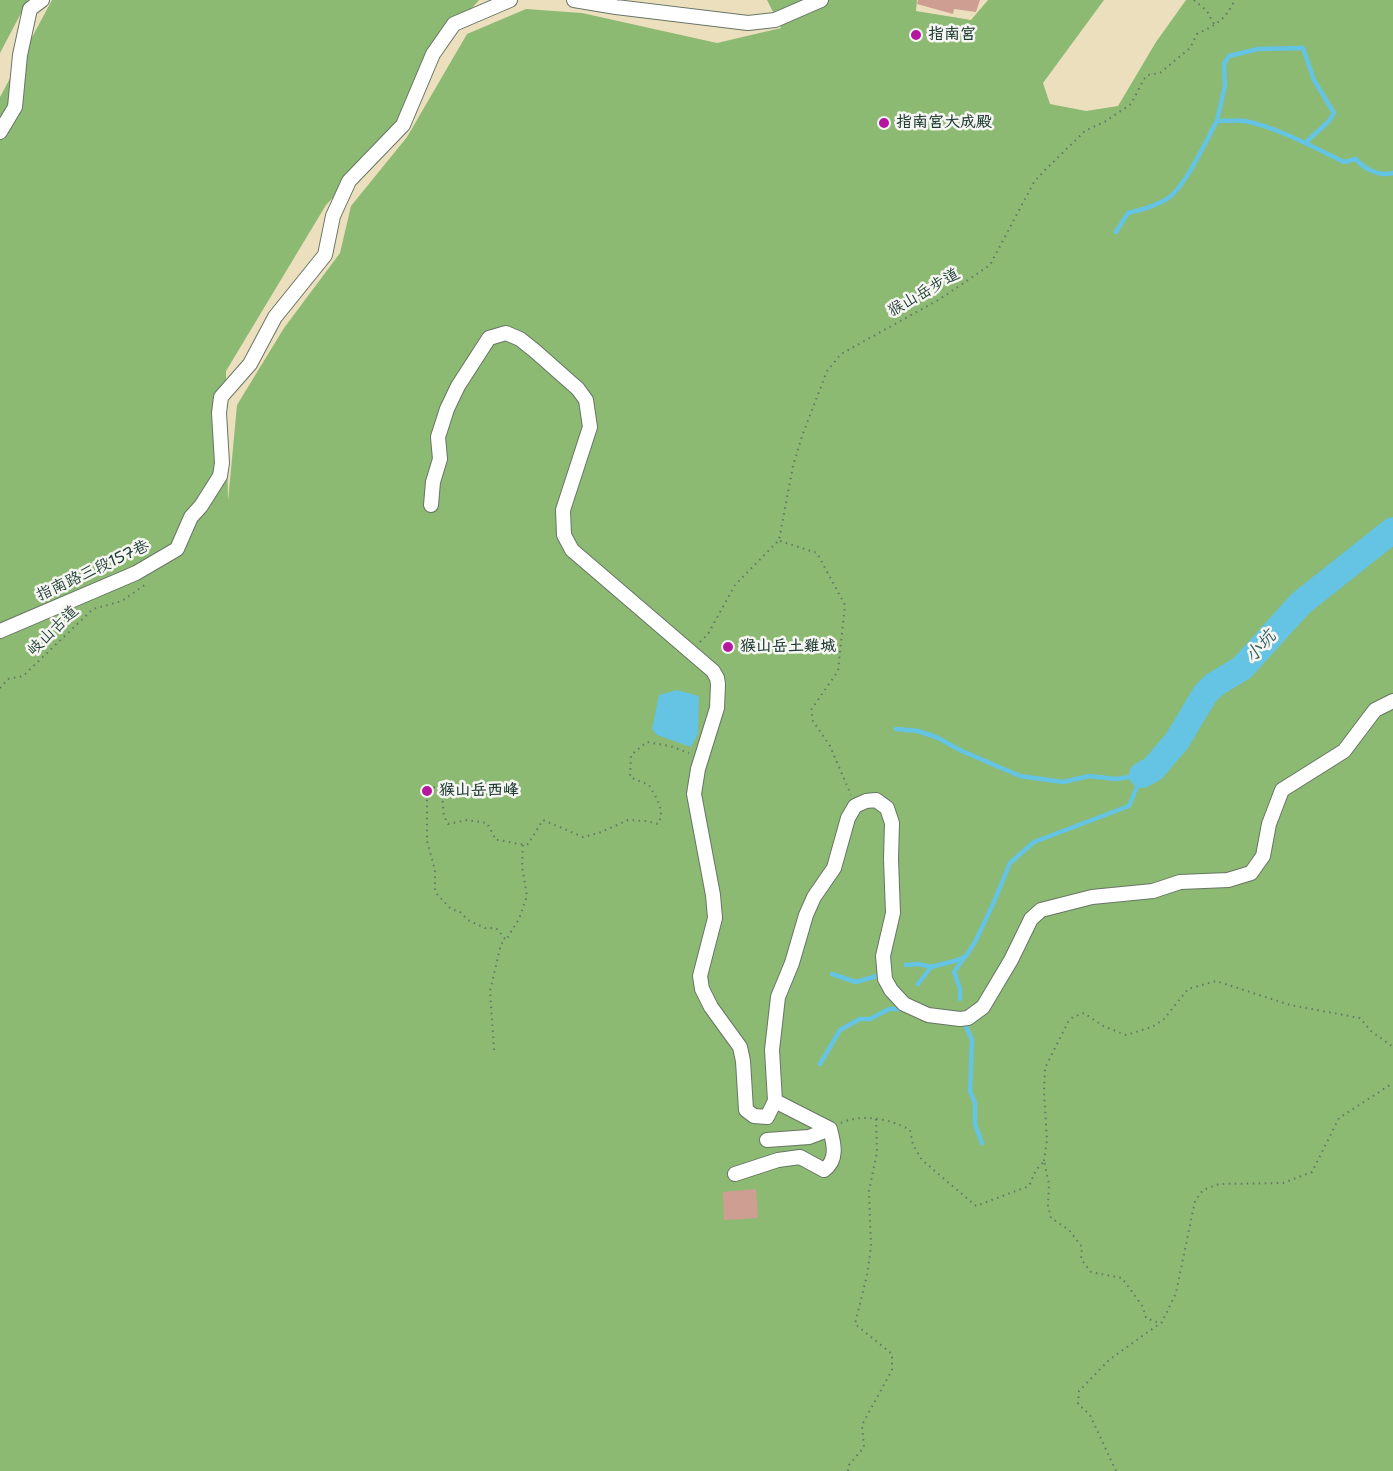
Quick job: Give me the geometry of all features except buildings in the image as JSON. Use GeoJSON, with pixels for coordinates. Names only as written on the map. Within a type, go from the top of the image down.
{"type":"FeatureCollection","features":[{"type":"Feature","properties":{"kind":"street"},"geometry":{"type":"LineString","coordinates":[[0,132],[15,107],[20,55],[30,9],[42,0]]}},
{"type":"Feature","properties":{"kind":"street","name":"指南路三段157巷"},"geometry":{"type":"LineString","coordinates":[[0,631],[136,573],[177,549],[191,517],[201,506],[220,476],[222,464],[219,413],[221,398],[250,364],[275,317],[325,255],[333,216],[349,181],[403,125],[433,54],[454,24],[510,0]]}},
{"type":"Feature","properties":{"kind":"street"},"geometry":{"type":"LineString","coordinates":[[574,0],[748,23],[775,20],[821,0]]}},
{"type":"Feature","properties":{"kind":"street"},"geometry":{"type":"LineString","coordinates":[[431,505],[433,483],[440,459],[438,437],[458,386],[489,338],[506,333],[520,339],[578,389],[586,400],[590,427],[563,510],[564,535],[572,550],[713,671],[718,684],[717,708],[698,770],[694,794],[713,895],[715,918],[700,976],[702,989],[711,1007],[740,1047],[746,1110],[754,1116],[767,1117],[775,1101],[772,1050],[778,997],[792,963],[806,915],[814,897],[834,868],[848,818],[855,806],[876,800],[887,808],[892,823],[893,913],[882,964],[885,979],[891,990],[904,1004],[928,1015],[968,1018],[983,1007],[1011,960],[1031,919],[1041,910],[1092,897],[1153,891],[1180,882],[1228,880],[1251,873],[1263,856],[1269,824],[1282,790],[1344,751],[1375,710],[1393,700]]}},
{"type":"Feature","properties":{"kind":"street"},"geometry":{"type":"LineString","coordinates":[[735,1174],[778,1160],[800,1157],[824,1170],[830,1165],[835,1148],[830,1129],[775,1101]]}},
{"type":"Feature","properties":{"kind":"street"},"geometry":{"type":"LineString","coordinates":[[767,1140],[809,1137],[830,1129]]}},
{"type":"Feature","properties":{"kind":"path"},"geometry":{"type":"LineString","coordinates":[[1194,0],[1207,11],[1215,26]]}},
{"type":"Feature","properties":{"kind":"path","name":"猴山岳步道"},"geometry":{"type":"LineString","coordinates":[[779,540],[793,466],[802,436],[827,371],[841,354],[940,299],[990,265],[1034,182],[1045,170],[1085,131],[1106,121],[1131,104],[1148,75],[1160,73],[1190,48],[1197,34],[1215,26],[1226,17],[1235,0]]}},
{"type":"Feature","properties":{"kind":"path"},"geometry":{"type":"LineString","coordinates":[[690,652],[708,634],[735,585],[779,540],[817,553],[845,605],[838,671],[811,710],[813,720],[830,746],[855,806]]}},
{"type":"Feature","properties":{"kind":"path","name":"岐山古道"},"geometry":{"type":"LineString","coordinates":[[0,688],[8,679],[23,676],[93,609],[122,601],[150,581]]}},
{"type":"Feature","properties":{"kind":"path"},"geometry":{"type":"LineString","coordinates":[[506,940],[496,928],[485,928],[451,909],[435,892],[435,870],[427,841],[427,790],[441,785],[444,816],[448,824],[467,820],[487,823],[496,840],[512,841],[523,845],[528,844],[532,839],[543,820],[583,837],[599,833],[628,820],[658,824],[662,817],[661,807],[649,785],[630,777],[632,755],[646,742],[702,756]]}},
{"type":"Feature","properties":{"kind":"path"},"geometry":{"type":"LineString","coordinates":[[494,1050],[490,991],[501,944],[519,919],[526,896],[522,866],[523,845]]}},
{"type":"Feature","properties":{"kind":"path"},"geometry":{"type":"LineString","coordinates":[[1159,1323],[1146,1318],[1143,1307],[1122,1278],[1090,1272],[1081,1259],[1083,1246],[1075,1236],[1051,1218],[1048,1206],[1049,1184],[1044,1161],[1047,1140],[1045,1068],[1068,1022],[1073,1017],[1084,1013],[1102,1026],[1126,1035],[1152,1028],[1164,1019],[1188,989],[1216,981],[1290,1005],[1360,1018],[1371,1031],[1393,1047]]}},
{"type":"Feature","properties":{"kind":"path"},"geometry":{"type":"LineString","coordinates":[[1116,1471],[1090,1415],[1078,1404],[1079,1391],[1109,1360],[1162,1322],[1176,1293],[1195,1201],[1203,1190],[1219,1184],[1283,1183],[1312,1172],[1339,1118],[1393,1083]]}},
{"type":"Feature","properties":{"kind":"path"},"geometry":{"type":"LineString","coordinates":[[830,1129],[845,1121],[876,1118],[897,1122],[910,1130],[913,1145],[922,1160],[975,1206],[1029,1186],[1036,1170],[1044,1161]]}},
{"type":"Feature","properties":{"kind":"path"},"geometry":{"type":"LineString","coordinates":[[848,1471],[849,1465],[864,1447],[862,1425],[892,1371],[892,1354],[855,1324],[871,1247],[869,1191],[877,1152],[876,1118]]}},
{"type":"Feature","properties":{"kind":"green space"},"geometry":{"type":"Polygon","coordinates":[[[0,0],[28,0],[0,53],[0,0]]]}},
{"type":"Feature","properties":{"kind":"green space"},"geometry":{"type":"Polygon","coordinates":[[[52,0],[479,0],[426,62],[403,125],[326,205],[226,371],[228,501],[237,405],[284,328],[340,253],[351,206],[407,137],[467,34],[526,9],[582,13],[717,43],[781,28],[767,0],[917,0],[916,11],[971,20],[988,0],[1104,0],[1043,83],[1050,104],[1086,111],[1118,106],[1156,42],[1186,0],[1393,0],[1393,1471],[0,1471],[0,97],[52,0]]]}},
{"type":"Feature","properties":{"kind":"water"},"geometry":{"type":"Polygon","coordinates":[[[677,690],[699,696],[698,734],[691,747],[657,735],[652,729],[659,695],[677,690]]]}},
{"type":"Feature","properties":{"kind":"waterway"},"geometry":{"type":"LineString","coordinates":[[1217,121],[1225,85],[1224,64],[1229,56],[1258,49],[1303,48],[1314,80],[1334,113],[1329,121],[1305,143]]}},
{"type":"Feature","properties":{"kind":"waterway"},"geometry":{"type":"LineString","coordinates":[[1116,232],[1128,213],[1158,204],[1174,193],[1195,163],[1217,121],[1242,121],[1258,124],[1296,138],[1344,162],[1356,159],[1373,171],[1383,174],[1393,173]]}},
{"type":"Feature","properties":{"kind":"waterway","name":"小坑"},"geometry":{"type":"LineString","coordinates":[[1142,775],[1153,769],[1177,741],[1205,694],[1214,685],[1242,668],[1301,603],[1393,530]]}},
{"type":"Feature","properties":{"kind":"waterway"},"geometry":{"type":"LineString","coordinates":[[896,729],[918,731],[936,737],[1020,776],[1063,782],[1089,776],[1116,779],[1142,775]]}},
{"type":"Feature","properties":{"kind":"waterway"},"geometry":{"type":"LineString","coordinates":[[906,965],[919,964],[931,967],[966,956],[994,902],[1010,863],[1034,842],[1129,806],[1142,775]]}},
{"type":"Feature","properties":{"kind":"waterway"},"geometry":{"type":"LineString","coordinates":[[960,999],[960,988],[954,972],[964,958]]}},
{"type":"Feature","properties":{"kind":"waterway"},"geometry":{"type":"LineString","coordinates":[[918,984],[931,967]]}},
{"type":"Feature","properties":{"kind":"waterway"},"geometry":{"type":"LineString","coordinates":[[832,974],[856,982],[877,976]]}},
{"type":"Feature","properties":{"kind":"waterway"},"geometry":{"type":"LineString","coordinates":[[820,1064],[840,1030],[860,1019],[870,1019],[889,1009],[903,1009]]}},
{"type":"Feature","properties":{"kind":"waterway"},"geometry":{"type":"LineString","coordinates":[[965,1024],[972,1040],[970,1091],[975,1103],[975,1124],[982,1143]]}},
{"type":"Feature","properties":{"kind":"place","name":"指南宮"},"geometry":{"type":"Point","coordinates":[916,35]}},
{"type":"Feature","properties":{"kind":"place","name":"指南宮大成殿"},"geometry":{"type":"Point","coordinates":[884,123]}},
{"type":"Feature","properties":{"kind":"place","name":"猴山岳土雞城"},"geometry":{"type":"Point","coordinates":[728,647]}},
{"type":"Feature","properties":{"kind":"place","name":"猴山岳西峰"},"geometry":{"type":"Point","coordinates":[427,791]}}]}
